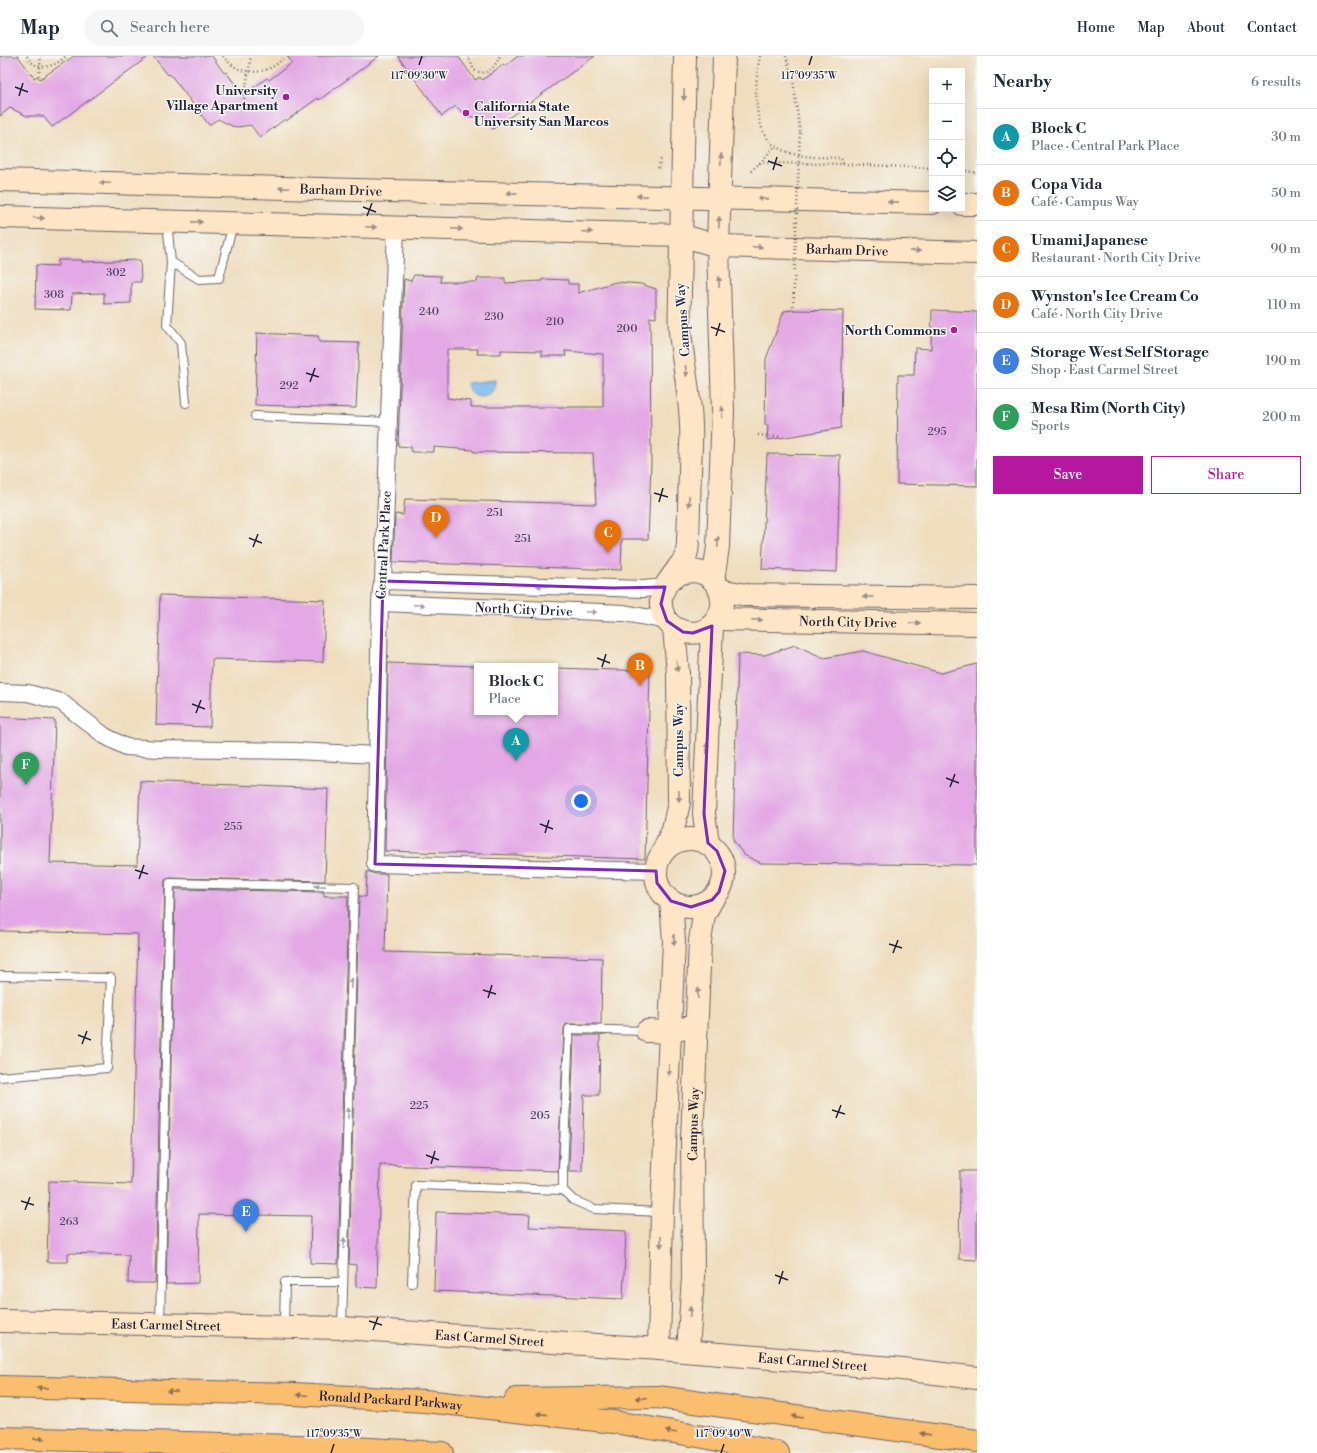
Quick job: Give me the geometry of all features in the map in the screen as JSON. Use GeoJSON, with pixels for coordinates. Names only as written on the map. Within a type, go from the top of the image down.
{"type":"FeatureCollection","features":[{"type":"Feature","properties":{"kind":"highway","name":"Ronald Packard Parkway"},"geometry":{"type":"LineString","coordinates":[[0,1387],[294,1394],[425,1401],[614,1422],[709,1438],[778,1453]]}},
{"type":"Feature","properties":{"kind":"highway"},"geometry":{"type":"LineString","coordinates":[[425,1401],[658,1397],[977,1441]]}},
{"type":"Feature","properties":{"kind":"highway"},"geometry":{"type":"LineString","coordinates":[[0,1438],[327,1446],[442,1453]]}},
{"type":"Feature","properties":{"kind":"highway"},"geometry":{"type":"LineString","coordinates":[[0,1448],[15,1453]]}},
{"type":"Feature","properties":{"kind":"street","name":"Campus Way"},"geometry":{"type":"LineString","coordinates":[[656,871],[658,860],[673,829],[679,803],[678,673],[670,624],[663,614],[660,596],[667,583],[685,559],[688,539],[691,425],[686,367],[680,331],[680,235],[685,56]]}},
{"type":"Feature","properties":{"kind":"street"},"geometry":{"type":"LineString","coordinates":[[717,585],[722,410],[718,246],[724,56]]}},
{"type":"Feature","properties":{"kind":"street","name":"Barham Drive"},"geometry":{"type":"LineString","coordinates":[[0,180],[720,198]]}},
{"type":"Feature","properties":{"kind":"street"},"geometry":{"type":"LineString","coordinates":[[720,198],[929,203]]}},
{"type":"Feature","properties":{"kind":"street"},"geometry":{"type":"LineString","coordinates":[[965,204],[977,204]]}},
{"type":"Feature","properties":{"kind":"street"},"geometry":{"type":"LineString","coordinates":[[0,217],[680,235]]}},
{"type":"Feature","properties":{"kind":"street","name":"Central Park Place"},"geometry":{"type":"LineString","coordinates":[[396,227],[383,581],[380,603],[375,864],[656,871]]}},
{"type":"Feature","properties":{"kind":"street","name":"Barham Drive"},"geometry":{"type":"LineString","coordinates":[[680,235],[718,246],[977,253]]}},
{"type":"Feature","properties":{"kind":"street"},"geometry":{"type":"LineString","coordinates":[[667,583],[678,574],[688,571],[698,572],[707,575],[717,585],[723,600],[722,610],[715,622],[703,631],[693,633],[683,632],[670,624]]}},
{"type":"Feature","properties":{"kind":"street","name":"North City Drive"},"geometry":{"type":"LineString","coordinates":[[383,581],[643,589],[667,583]]}},
{"type":"Feature","properties":{"kind":"street","name":"North City Drive"},"geometry":{"type":"LineString","coordinates":[[717,585],[746,595],[977,598]]}},
{"type":"Feature","properties":{"kind":"street","name":"North City Drive"},"geometry":{"type":"LineString","coordinates":[[380,603],[633,614],[670,624]]}},
{"type":"Feature","properties":{"kind":"street"},"geometry":{"type":"LineString","coordinates":[[664,850],[674,842],[685,838],[697,839],[708,843],[704,814],[715,622]]}},
{"type":"Feature","properties":{"kind":"street","name":"North City Drive"},"geometry":{"type":"LineString","coordinates":[[715,622],[977,624]]}},
{"type":"Feature","properties":{"kind":"street"},"geometry":{"type":"LineString","coordinates":[[0,692],[28,693],[61,702],[105,736],[126,747],[294,751],[378,755]]}},
{"type":"Feature","properties":{"kind":"street","name":"Campus Way"},"geometry":{"type":"LineString","coordinates":[[688,1351],[692,1277],[692,1139],[700,941],[704,915],[724,882],[725,871],[723,861],[717,851],[708,843]]}},
{"type":"Feature","properties":{"kind":"street"},"geometry":{"type":"LineString","coordinates":[[656,871],[657,883],[663,894],[680,906],[692,907],[702,905],[712,900]]}},
{"type":"Feature","properties":{"kind":"street","name":"Campus Way"},"geometry":{"type":"LineString","coordinates":[[659,1349],[662,1212],[674,941],[671,901]]}},
{"type":"Feature","properties":{"kind":"street"},"geometry":{"type":"LineString","coordinates":[[647,1031],[671,1032],[685,1028],[697,1016]]}},
{"type":"Feature","properties":{"kind":"street","name":"East Carmel Street"},"geometry":{"type":"LineString","coordinates":[[0,1321],[342,1328],[688,1351],[893,1368],[977,1378]]}},
{"type":"Feature","properties":{"kind":"lane"},"geometry":{"type":"LineString","coordinates":[[167,221],[171,262],[167,325],[181,343],[186,404]]}},
{"type":"Feature","properties":{"kind":"lane"},"geometry":{"type":"LineString","coordinates":[[171,262],[199,279],[219,278],[234,223]]}},
{"type":"Feature","properties":{"kind":"lane"},"geometry":{"type":"LineString","coordinates":[[255,416],[389,422]]}},
{"type":"Feature","properties":{"kind":"lane"},"geometry":{"type":"LineString","coordinates":[[160,1324],[170,883],[354,887],[342,1328]]}},
{"type":"Feature","properties":{"kind":"lane"},"geometry":{"type":"LineString","coordinates":[[0,976],[111,978],[108,1068],[0,1077]]}},
{"type":"Feature","properties":{"kind":"lane"},"geometry":{"type":"LineString","coordinates":[[647,1031],[569,1030],[563,1190],[572,1200],[594,1209],[662,1212]]}},
{"type":"Feature","properties":{"kind":"lane"},"geometry":{"type":"LineString","coordinates":[[412,1283],[416,1185],[563,1190]]}},
{"type":"Feature","properties":{"kind":"lane"},"geometry":{"type":"LineString","coordinates":[[284,1327],[285,1282],[343,1282]]}},
{"type":"Feature","properties":{"kind":"path"},"geometry":{"type":"LineString","coordinates":[[28,56],[34,65],[39,66],[57,64],[66,56]]}},
{"type":"Feature","properties":{"kind":"path"},"geometry":{"type":"LineString","coordinates":[[39,76],[41,56]]}},
{"type":"Feature","properties":{"kind":"path"},"geometry":{"type":"LineString","coordinates":[[223,56],[229,63],[240,70],[259,72],[277,64],[284,56]]}},
{"type":"Feature","properties":{"kind":"path"},"geometry":{"type":"LineString","coordinates":[[244,99],[251,56]]}},
{"type":"Feature","properties":{"kind":"path"},"geometry":{"type":"LineString","coordinates":[[468,56],[470,64],[474,70],[480,74],[486,73],[492,68],[500,56]]}},
{"type":"Feature","properties":{"kind":"path"},"geometry":{"type":"LineString","coordinates":[[760,56],[757,78],[758,116],[765,135],[775,146],[792,154],[840,158],[843,164]]}},
{"type":"Feature","properties":{"kind":"path"},"geometry":{"type":"LineString","coordinates":[[786,56],[793,80],[800,132],[793,310]]}},
{"type":"Feature","properties":{"kind":"path"},"geometry":{"type":"LineString","coordinates":[[751,171],[775,146]]}},
{"type":"Feature","properties":{"kind":"path"},"geometry":{"type":"LineString","coordinates":[[760,163],[843,164],[929,168]]}},
{"type":"Feature","properties":{"kind":"path"},"geometry":{"type":"LineString","coordinates":[[965,170],[977,172]]}},
{"type":"Feature","properties":{"kind":"path"},"geometry":{"type":"LineString","coordinates":[[758,435],[781,437]]}},
{"type":"Feature","properties":{"kind":"highlighted area"},"geometry":{"type":"Polygon","coordinates":[[[383,581],[613,588],[665,587],[661,604],[667,621],[683,632],[693,633],[712,626],[704,814],[708,843],[717,851],[725,871],[719,892],[712,900],[691,907],[671,901],[657,883],[656,871],[375,864],[383,581]]]}},
{"type":"Feature","properties":{"kind":"water"},"geometry":{"type":"Polygon","coordinates":[[[495,380],[494,387],[491,392],[482,397],[473,394],[467,383],[495,380]]]}},
{"type":"Feature","properties":{"kind":"building","name":"University Village Apartment"},"geometry":{"type":"Polygon","coordinates":[[[0,56],[18,56],[34,78],[37,76],[40,79],[74,56],[149,56],[52,127],[43,116],[27,116],[10,108],[0,116],[0,56]]]}},
{"type":"Feature","properties":{"kind":"building","name":"University Village Apartment"},"geometry":{"type":"Polygon","coordinates":[[[153,56],[212,56],[243,95],[267,78],[269,80],[292,63],[287,56],[379,56],[319,100],[318,98],[286,121],[285,119],[260,138],[251,125],[237,127],[218,119],[209,125],[170,74],[168,75],[153,56]]]}},
{"type":"Feature","properties":{"kind":"building"},"geometry":{"type":"Polygon","coordinates":[[[398,56],[458,56],[475,80],[480,77],[482,80],[518,56],[595,56],[493,129],[483,115],[472,117],[467,116],[456,106],[442,116],[398,56]]]}},
{"type":"Feature","properties":{"kind":"building"},"geometry":{"type":"Polygon","coordinates":[[[58,260],[82,260],[82,262],[140,260],[141,282],[131,282],[131,303],[104,304],[104,293],[72,294],[71,310],[35,309],[36,265],[58,266],[58,260]]]}},
{"type":"Feature","properties":{"kind":"building"},"geometry":{"type":"Polygon","coordinates":[[[414,275],[441,276],[440,282],[477,282],[478,278],[505,278],[505,283],[542,281],[542,279],[568,280],[568,284],[578,284],[578,293],[616,282],[641,284],[656,289],[656,318],[650,317],[651,464],[648,539],[622,539],[621,570],[393,562],[395,514],[403,515],[405,499],[596,504],[593,453],[473,452],[473,450],[434,447],[434,452],[411,452],[411,447],[398,446],[404,279],[411,281],[414,275]],[[447,349],[447,398],[471,401],[471,407],[603,407],[603,354],[565,351],[566,356],[542,356],[542,351],[501,350],[501,354],[477,354],[478,349],[447,349]]]}},
{"type":"Feature","properties":{"kind":"building"},"geometry":{"type":"Polygon","coordinates":[[[932,310],[977,312],[977,486],[897,484],[898,375],[914,375],[915,348],[931,349],[932,310]]]}},
{"type":"Feature","properties":{"kind":"building"},"geometry":{"type":"Polygon","coordinates":[[[784,311],[843,311],[841,428],[767,440],[768,425],[765,425],[766,359],[784,311]]]}},
{"type":"Feature","properties":{"kind":"building"},"geometry":{"type":"Polygon","coordinates":[[[257,333],[318,336],[319,342],[359,343],[356,408],[255,405],[257,333]]]}},
{"type":"Feature","properties":{"kind":"building"},"geometry":{"type":"Polygon","coordinates":[[[767,454],[840,455],[837,572],[762,569],[767,454]]]}},
{"type":"Feature","properties":{"kind":"building"},"geometry":{"type":"Polygon","coordinates":[[[160,595],[325,600],[323,662],[212,659],[210,727],[156,725],[160,595]]]}},
{"type":"Feature","properties":{"kind":"building"},"geometry":{"type":"Polygon","coordinates":[[[795,645],[824,658],[863,651],[941,673],[977,664],[977,865],[761,863],[744,855],[733,840],[738,654],[765,655],[795,645]]]}},
{"type":"Feature","properties":{"kind":"building"},"geometry":{"type":"Polygon","coordinates":[[[388,663],[474,666],[474,715],[558,715],[558,668],[650,671],[645,859],[385,851],[388,663]]]}},
{"type":"Feature","properties":{"kind":"building"},"geometry":{"type":"Polygon","coordinates":[[[0,717],[55,720],[50,863],[137,865],[140,781],[328,789],[325,881],[170,878],[165,880],[155,1283],[128,1283],[129,1255],[68,1253],[68,1262],[47,1262],[49,1181],[131,1184],[138,934],[0,931],[0,717]]]}},
{"type":"Feature","properties":{"kind":"building"},"geometry":{"type":"Polygon","coordinates":[[[367,871],[375,874],[387,874],[385,952],[602,958],[601,1024],[566,1024],[564,1028],[558,1171],[380,1165],[377,1288],[356,1287],[356,1265],[349,1264],[359,896],[366,897],[367,871]]]}},
{"type":"Feature","properties":{"kind":"building"},"geometry":{"type":"Polygon","coordinates":[[[175,889],[324,892],[324,896],[348,896],[338,1264],[310,1263],[311,1216],[199,1214],[198,1283],[166,1284],[175,889]]]}},
{"type":"Feature","properties":{"kind":"building"},"geometry":{"type":"Polygon","coordinates":[[[574,1035],[600,1035],[599,1095],[584,1095],[582,1171],[569,1171],[574,1035]]]}},
{"type":"Feature","properties":{"kind":"building"},"geometry":{"type":"Polygon","coordinates":[[[960,1171],[977,1171],[977,1260],[959,1259],[960,1171]]]}},
{"type":"Feature","properties":{"kind":"building"},"geometry":{"type":"Polygon","coordinates":[[[436,1212],[530,1215],[529,1227],[626,1231],[623,1299],[434,1291],[436,1212]]]}},
{"type":"Feature","properties":{"kind":"place","name":"University Village Apartment"},"geometry":{"type":"Point","coordinates":[286,97]}},
{"type":"Feature","properties":{"kind":"place","name":"California State University San Marcos"},"geometry":{"type":"Point","coordinates":[466,113]}},
{"type":"Feature","properties":{"kind":"place","name":"North Commons"},"geometry":{"type":"Point","coordinates":[954,330]}},
{"type":"Feature","properties":{"kind":"place","name":"Wynston's Ice Cream Co"},"geometry":{"type":"Point","coordinates":[436,538]}},
{"type":"Feature","properties":{"kind":"place","name":"Umami Japanese"},"geometry":{"type":"Point","coordinates":[608,553]}},
{"type":"Feature","properties":{"kind":"place","name":"Copa Vida"},"geometry":{"type":"Point","coordinates":[640,686]}},
{"type":"Feature","properties":{"kind":"place","name":"Block C"},"geometry":{"type":"Point","coordinates":[516,761]}},
{"type":"Feature","properties":{"kind":"place","name":"Mesa Rim (North City)"},"geometry":{"type":"Point","coordinates":[26,785]}},
{"type":"Feature","properties":{"kind":"place","name":"Storage West Self Storage"},"geometry":{"type":"Point","coordinates":[246,1232]}}]}
